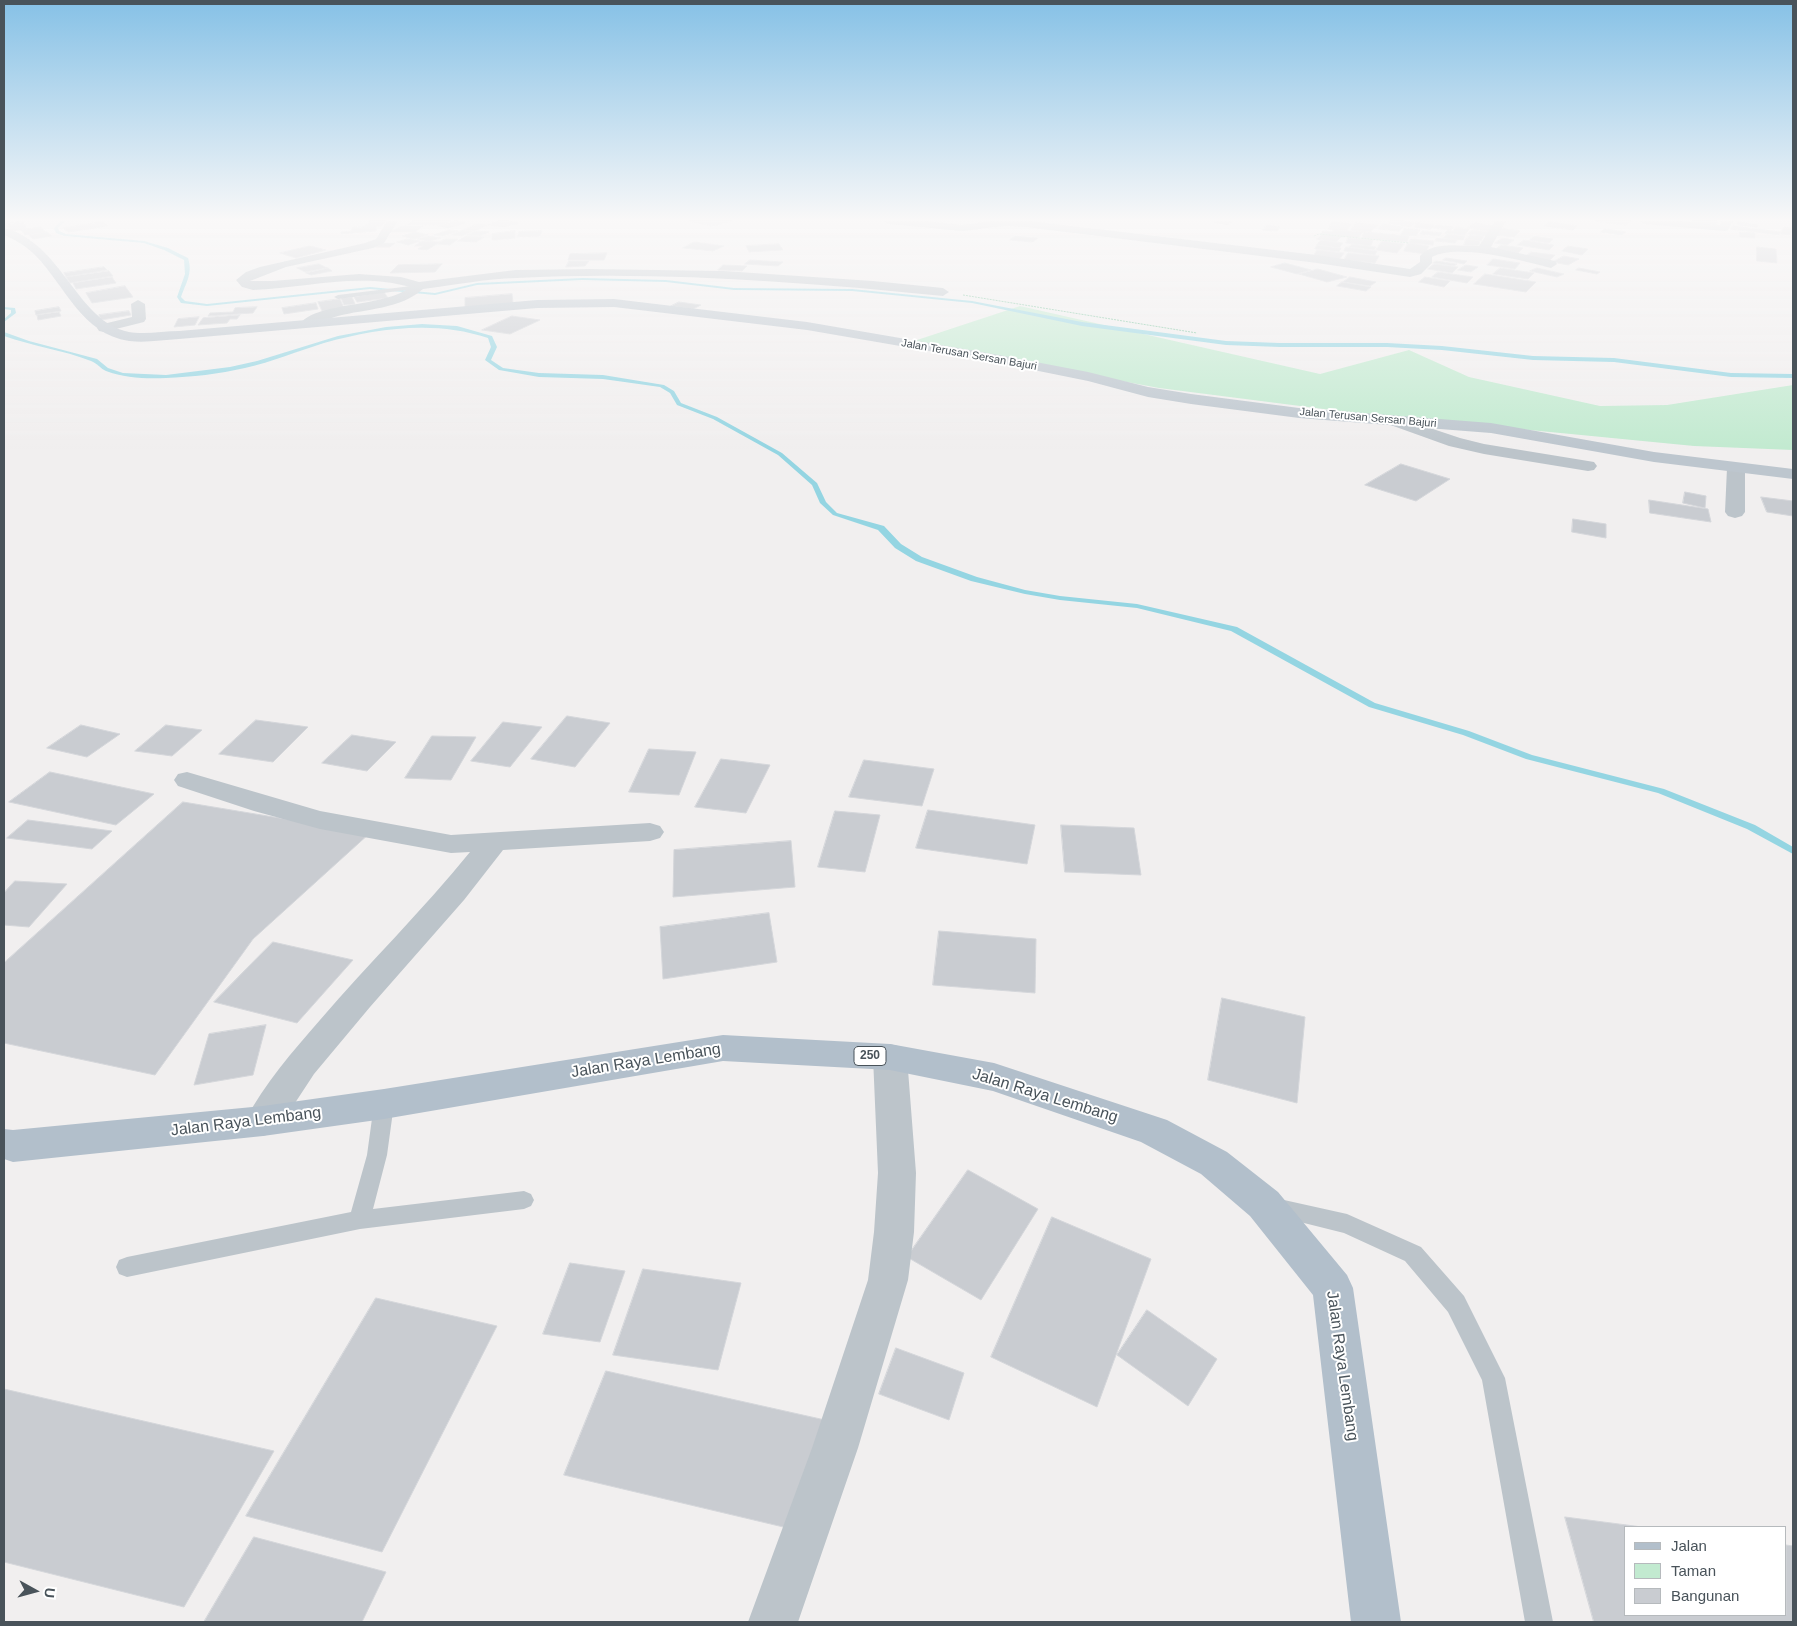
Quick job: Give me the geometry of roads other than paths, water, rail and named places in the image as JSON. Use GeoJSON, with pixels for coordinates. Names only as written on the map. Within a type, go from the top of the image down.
{"type":"FeatureCollection","features":[{"type":"Feature","properties":{"kind":"main road","name":"Jalan Terusan Sersan Bajuri"},"geometry":{"type":"LineString","coordinates":[[75,297],[104,328],[123,336],[308,324],[537,304],[614,303],[807,326],[999,359],[1088,377],[1148,392],[1191,399],[1299,413],[1491,428],[1654,457],[1793,474]]}},
{"type":"Feature","properties":{"kind":"main road","name":"Jalan Raya Lembang"},"geometry":{"type":"LineString","coordinates":[[4,1144],[13,1146],[263,1121],[384,1104],[723,1048],[890,1057],[994,1077],[1154,1131],[1214,1163],[1264,1204],[1333,1288],[1376,1622]]}},
{"type":"Feature","properties":{"kind":"street"},"geometry":{"type":"LineString","coordinates":[[308,324],[314,319],[402,297]]}},
{"type":"Feature","properties":{"kind":"street"},"geometry":{"type":"LineString","coordinates":[[104,328],[139,319],[138,304]]}},
{"type":"Feature","properties":{"kind":"street"},"geometry":{"type":"LineString","coordinates":[[1391,420],[1448,440],[1484,449],[1588,466]]}},
{"type":"Feature","properties":{"kind":"street"},"geometry":{"type":"LineString","coordinates":[[1735,512],[1736,468]]}},
{"type":"Feature","properties":{"kind":"street"},"geometry":{"type":"LineString","coordinates":[[187,780],[264,805],[320,820],[451,844],[650,832]]}},
{"type":"Feature","properties":{"kind":"street"},"geometry":{"type":"LineString","coordinates":[[263,1121],[308,1057],[358,998],[454,893],[492,843]]}},
{"type":"Feature","properties":{"kind":"street"},"geometry":{"type":"LineString","coordinates":[[773,1622],[835,1448],[888,1280],[894,1232],[897,1173],[890,1057]]}},
{"type":"Feature","properties":{"kind":"lane"},"geometry":{"type":"LineString","coordinates":[[360,1220],[377,1155],[384,1104]]}},
{"type":"Feature","properties":{"kind":"lane"},"geometry":{"type":"LineString","coordinates":[[127,1267],[360,1220],[524,1200]]}},
{"type":"Feature","properties":{"kind":"lane"},"geometry":{"type":"LineString","coordinates":[[1264,1204],[1347,1224],[1412,1254],[1456,1304],[1493,1378],[1539,1622]]}},
{"type":"Feature","properties":{"kind":"waterway"},"geometry":{"type":"LineString","coordinates":[[179,297],[183,302],[207,305],[285,297]]}},
{"type":"Feature","properties":{"kind":"waterway"},"geometry":{"type":"LineString","coordinates":[[921,297],[972,302],[1082,324],[1226,343],[1387,345],[1442,348],[1533,358],[1614,360],[1731,375],[1793,376]]}},
{"type":"Feature","properties":{"kind":"waterway"},"geometry":{"type":"LineString","coordinates":[[4,308],[13,309],[14,313],[4,321]]}},
{"type":"Feature","properties":{"kind":"waterway"},"geometry":{"type":"LineString","coordinates":[[4,334],[95,360],[106,369],[123,374],[166,376],[189,375],[245,366],[338,338],[386,329],[439,326],[474,331],[490,337],[494,347],[488,360],[501,369],[539,375],[603,377],[662,386],[672,392],[679,404],[715,418],[780,454],[815,484],[823,503],[835,514],[881,528],[898,546],[919,559],[974,579],[1025,592],[1060,598],[1137,606],[1234,629],[1372,705],[1466,733],[1529,757],[1661,791],[1751,827],[1793,851]]}}]}
